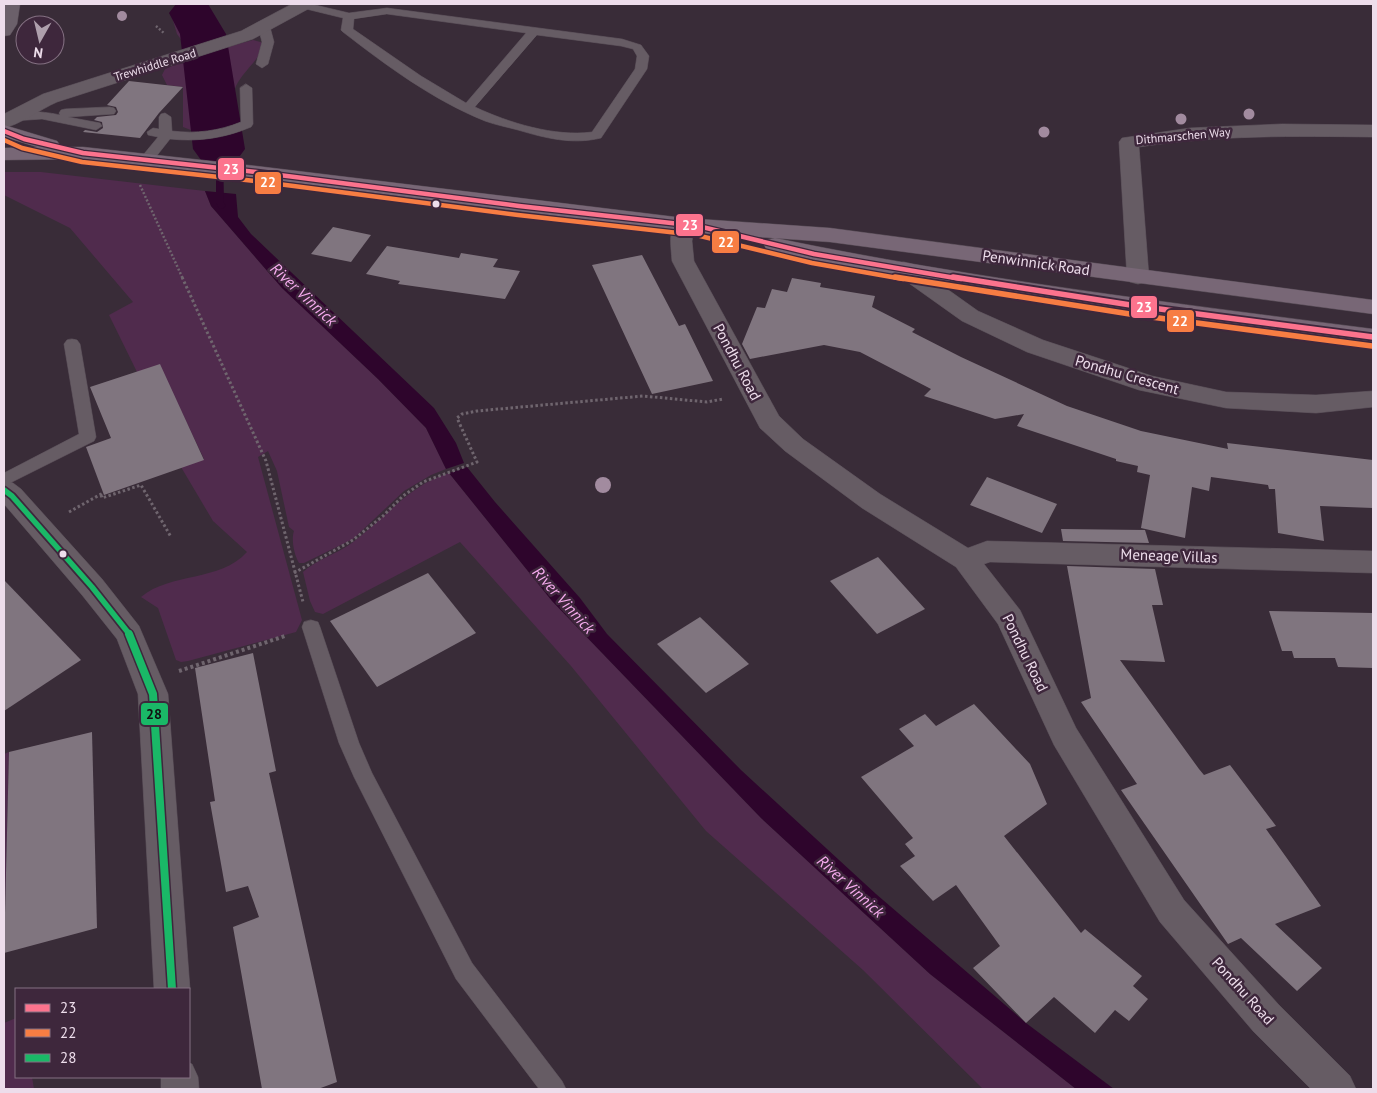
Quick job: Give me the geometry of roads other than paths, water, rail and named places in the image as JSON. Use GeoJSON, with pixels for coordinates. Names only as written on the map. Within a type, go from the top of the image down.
{"type":"FeatureCollection","features":[{"type":"Feature","properties":{"kind":"highway"},"geometry":{"type":"LineString","coordinates":[[7,123],[24,139],[83,153]]}},
{"type":"Feature","properties":{"kind":"highway"},"geometry":{"type":"LineString","coordinates":[[4,154],[83,153]]}},
{"type":"Feature","properties":{"kind":"highway","name":"Penwinnick Road"},"geometry":{"type":"LineString","coordinates":[[83,153],[256,172],[691,226],[830,235],[1137,292]]}},
{"type":"Feature","properties":{"kind":"highway","name":"Penwinnick Road"},"geometry":{"type":"LineString","coordinates":[[691,226],[814,254],[904,269],[1137,292],[1373,307]]}},
{"type":"Feature","properties":{"kind":"highway"},"geometry":{"type":"LineString","coordinates":[[1137,292],[1274,315],[1330,332],[1373,337]]}},
{"type":"Feature","properties":{"kind":"main road"},"geometry":{"type":"LineString","coordinates":[[4,31],[8,24],[11,4]]}},
{"type":"Feature","properties":{"kind":"street","name":"Trewhiddle Road"},"geometry":{"type":"LineString","coordinates":[[7,123],[31,106],[67,92],[220,44],[264,27],[303,4]]}},
{"type":"Feature","properties":{"kind":"street","name":"Dithmarschen Way"},"geometry":{"type":"LineString","coordinates":[[1137,292],[1129,142],[1161,136],[1229,132],[1316,129],[1373,131]]}},
{"type":"Feature","properties":{"kind":"street","name":"Pondhu Road"},"geometry":{"type":"LineString","coordinates":[[691,226],[680,241],[684,261],[769,422],[794,445],[871,501],[966,560],[1010,618],[1065,736],[1172,911],[1266,1018],[1337,1089]]}},
{"type":"Feature","properties":{"kind":"street","name":"Pondhu Crescent"},"geometry":{"type":"LineString","coordinates":[[904,269],[970,316],[1035,346],[1148,384],[1226,400],[1316,404],[1373,400]]}},
{"type":"Feature","properties":{"kind":"street"},"geometry":{"type":"LineString","coordinates":[[4,490],[12,496],[92,587],[129,634],[153,694],[172,988]]}},
{"type":"Feature","properties":{"kind":"street","name":"Meneage Villas"},"geometry":{"type":"LineString","coordinates":[[966,560],[987,550],[1373,562]]}},
{"type":"Feature","properties":{"kind":"lane"},"geometry":{"type":"LineString","coordinates":[[303,4],[349,16],[387,11],[622,43],[637,47],[643,56],[641,69],[596,134],[578,138],[556,136],[492,119],[437,92],[347,30],[349,16]]}},
{"type":"Feature","properties":{"kind":"lane"},"geometry":{"type":"LineString","coordinates":[[262,64],[268,42],[264,27]]}},
{"type":"Feature","properties":{"kind":"lane"},"geometry":{"type":"LineString","coordinates":[[469,107],[535,30]]}},
{"type":"Feature","properties":{"kind":"lane"},"geometry":{"type":"LineString","coordinates":[[160,133],[198,137],[230,132],[247,124],[246,88]]}},
{"type":"Feature","properties":{"kind":"lane"},"geometry":{"type":"LineString","coordinates":[[7,123],[42,115],[110,111]]}},
{"type":"Feature","properties":{"kind":"lane"},"geometry":{"type":"LineString","coordinates":[[42,115],[96,126]]}},
{"type":"Feature","properties":{"kind":"lane"},"geometry":{"type":"LineString","coordinates":[[159,161],[160,133],[165,117]]}},
{"type":"Feature","properties":{"kind":"lane"},"geometry":{"type":"LineString","coordinates":[[4,480],[88,437],[72,344]]}},
{"type":"Feature","properties":{"kind":"lane"},"geometry":{"type":"LineString","coordinates":[[311,627],[352,752],[459,962],[554,1089]]}},
{"type":"Feature","properties":{"kind":"water"},"geometry":{"type":"Polygon","coordinates":[[[201,11],[213,36],[196,41],[186,14],[201,11]]]}},
{"type":"Feature","properties":{"kind":"water"},"geometry":{"type":"Polygon","coordinates":[[[216,50],[219,128],[211,129],[200,54],[216,50]]]}},
{"type":"Feature","properties":{"kind":"water"},"geometry":{"type":"Polygon","coordinates":[[[205,191],[236,194],[238,217],[251,234],[434,408],[456,443],[464,463],[446,469],[426,428],[378,379],[282,288],[211,206],[205,191]]]}},
{"type":"Feature","properties":{"kind":"water"},"geometry":{"type":"Polygon","coordinates":[[[467,467],[495,502],[580,598],[607,634],[741,770],[876,894],[1026,1023],[1114,1089],[1076,1089],[930,974],[761,818],[552,601],[449,473],[467,467]]]}},
{"type":"Feature","properties":{"kind":"waterway","name":"River Vinnick"},"geometry":{"type":"LineString","coordinates":[[192,13],[203,34],[219,149]]}},
{"type":"Feature","properties":{"kind":"waterway","name":"River Vinnick"},"geometry":{"type":"LineString","coordinates":[[219,149],[220,203],[222,206]]}}]}
